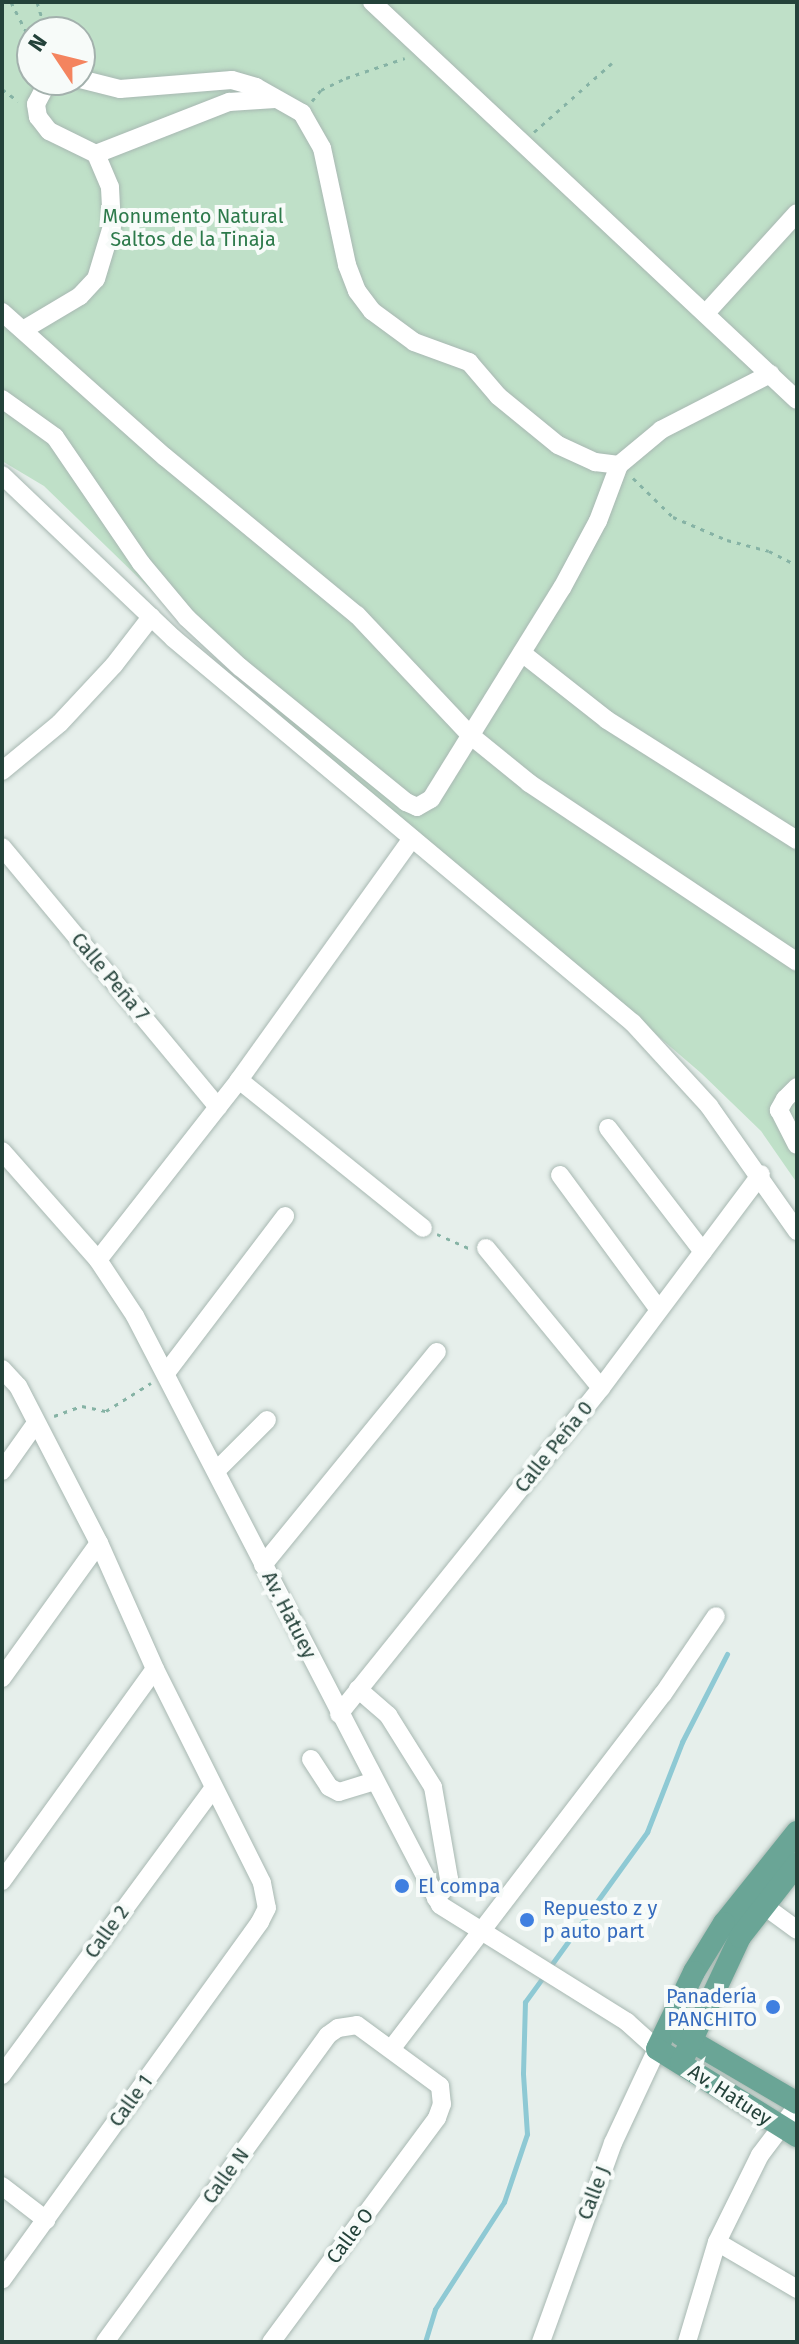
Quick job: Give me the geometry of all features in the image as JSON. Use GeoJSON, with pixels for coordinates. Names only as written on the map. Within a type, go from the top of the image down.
{"type":"FeatureCollection","features":[{"type":"Feature","properties":{"kind":"main road"},"geometry":{"type":"LineString","coordinates":[[661,2039],[724,1923],[797,1832]]}},
{"type":"Feature","properties":{"kind":"main road"},"geometry":{"type":"LineString","coordinates":[[681,2063],[694,2040],[719,1976],[763,1905],[797,1864]]}},
{"type":"Feature","properties":{"kind":"main road","name":"Av. Hatuey"},"geometry":{"type":"LineString","coordinates":[[661,2039],[694,2040],[797,2104]]}},
{"type":"Feature","properties":{"kind":"main road","name":"Av. Hatuey"},"geometry":{"type":"LineString","coordinates":[[661,2039],[681,2063],[788,2131]]}},
{"type":"Feature","properties":{"kind":"street"},"geometry":{"type":"LineString","coordinates":[[372,2],[797,400]]}},
{"type":"Feature","properties":{"kind":"street"},"geometry":{"type":"LineString","coordinates":[[96,83],[120,89],[232,80],[282,100],[302,113],[322,148],[347,265],[372,311],[414,342],[469,362],[526,423],[558,445],[595,462],[619,465]]}},
{"type":"Feature","properties":{"kind":"street"},"geometry":{"type":"LineString","coordinates":[[23,330],[80,296],[96,279],[112,226],[110,187],[96,154],[49,131],[38,117],[36,104],[40,96]]}},
{"type":"Feature","properties":{"kind":"street"},"geometry":{"type":"LineString","coordinates":[[96,154],[229,102],[282,100]]}},
{"type":"Feature","properties":{"kind":"street"},"geometry":{"type":"LineString","coordinates":[[706,313],[797,213]]}},
{"type":"Feature","properties":{"kind":"street"},"geometry":{"type":"LineString","coordinates":[[2,312],[187,476],[357,615],[470,735],[597,832],[797,962]]}},
{"type":"Feature","properties":{"kind":"street"},"geometry":{"type":"LineString","coordinates":[[2,399],[55,437],[141,563],[187,618],[240,667],[406,802],[423,807],[431,799],[522,653],[598,521],[619,465],[661,430],[770,374]]}},
{"type":"Feature","properties":{"kind":"street"},"geometry":{"type":"LineString","coordinates":[[2,475],[151,617],[633,1023],[676,1067],[761,1174],[797,1231]]}},
{"type":"Feature","properties":{"kind":"street"},"geometry":{"type":"LineString","coordinates":[[2,771],[60,723],[114,665],[151,617]]}},
{"type":"Feature","properties":{"kind":"street"},"geometry":{"type":"LineString","coordinates":[[522,653],[607,720],[797,840]]}},
{"type":"Feature","properties":{"kind":"street"},"geometry":{"type":"LineString","coordinates":[[98,1260],[239,1080],[412,838]]}},
{"type":"Feature","properties":{"kind":"street","name":"Calle Peña 7"},"geometry":{"type":"LineString","coordinates":[[2,847],[218,1107]]}},
{"type":"Feature","properties":{"kind":"street"},"geometry":{"type":"LineString","coordinates":[[239,1080],[423,1228]]}},
{"type":"Feature","properties":{"kind":"street"},"geometry":{"type":"LineString","coordinates":[[797,1087],[779,1110],[797,1145]]}},
{"type":"Feature","properties":{"kind":"street"},"geometry":{"type":"LineString","coordinates":[[608,1128],[703,1252]]}},
{"type":"Feature","properties":{"kind":"street","name":"Av. Hatuey"},"geometry":{"type":"LineString","coordinates":[[2,1151],[98,1260],[166,1373],[339,1714],[445,1911],[627,2022],[661,2039]]}},
{"type":"Feature","properties":{"kind":"street","name":"Calle Peña 0"},"geometry":{"type":"LineString","coordinates":[[339,1714],[601,1388],[761,1174]]}},
{"type":"Feature","properties":{"kind":"street"},"geometry":{"type":"LineString","coordinates":[[560,1175],[659,1310]]}},
{"type":"Feature","properties":{"kind":"street"},"geometry":{"type":"LineString","coordinates":[[166,1373],[285,1216]]}},
{"type":"Feature","properties":{"kind":"street"},"geometry":{"type":"LineString","coordinates":[[486,1248],[601,1388]]}},
{"type":"Feature","properties":{"kind":"street"},"geometry":{"type":"LineString","coordinates":[[263,1565],[437,1352]]}},
{"type":"Feature","properties":{"kind":"street"},"geometry":{"type":"LineString","coordinates":[[2,1369],[18,1386],[99,1543],[213,1789]]}},
{"type":"Feature","properties":{"kind":"street"},"geometry":{"type":"LineString","coordinates":[[216,1471],[267,1420]]}},
{"type":"Feature","properties":{"kind":"street"},"geometry":{"type":"LineString","coordinates":[[2,1471],[36,1423]]}},
{"type":"Feature","properties":{"kind":"street"},"geometry":{"type":"LineString","coordinates":[[2,1678],[99,1543]]}},
{"type":"Feature","properties":{"kind":"street"},"geometry":{"type":"LineString","coordinates":[[392,2048],[663,1694],[716,1616]]}},
{"type":"Feature","properties":{"kind":"street"},"geometry":{"type":"LineString","coordinates":[[2,1881],[155,1669]]}},
{"type":"Feature","properties":{"kind":"street"},"geometry":{"type":"LineString","coordinates":[[358,1689],[388,1715],[433,1787],[449,1879],[448,1885],[436,1898]]}},
{"type":"Feature","properties":{"kind":"street"},"geometry":{"type":"LineString","coordinates":[[311,1759],[329,1787],[339,1792],[374,1781]]}},
{"type":"Feature","properties":{"kind":"street","name":"Calle 1"},"geometry":{"type":"LineString","coordinates":[[2,2280],[260,1922],[267,1908],[262,1883],[213,1789]]}},
{"type":"Feature","properties":{"kind":"street","name":"Calle 2"},"geometry":{"type":"LineString","coordinates":[[2,2075],[213,1789]]}},
{"type":"Feature","properties":{"kind":"street"},"geometry":{"type":"LineString","coordinates":[[763,1905],[797,1930]]}},
{"type":"Feature","properties":{"kind":"street","name":"Calle O"},"geometry":{"type":"LineString","coordinates":[[271,2342],[428,2129],[442,2104],[440,2086],[357,2025]]}},
{"type":"Feature","properties":{"kind":"street","name":"Calle N"},"geometry":{"type":"LineString","coordinates":[[105,2342],[328,2035],[338,2028],[357,2025]]}},
{"type":"Feature","properties":{"kind":"street","name":"Calle J"},"geometry":{"type":"LineString","coordinates":[[541,2342],[613,2143],[661,2039]]}},
{"type":"Feature","properties":{"kind":"street"},"geometry":{"type":"LineString","coordinates":[[687,2342],[717,2242],[760,2155],[788,2131],[797,2104]]}},
{"type":"Feature","properties":{"kind":"street"},"geometry":{"type":"LineString","coordinates":[[2,2186],[46,2220]]}},
{"type":"Feature","properties":{"kind":"street"},"geometry":{"type":"LineString","coordinates":[[717,2242],[797,2289]]}},
{"type":"Feature","properties":{"kind":"path"},"geometry":{"type":"LineString","coordinates":[[302,113],[321,90],[424,51]]}},
{"type":"Feature","properties":{"kind":"path"},"geometry":{"type":"LineString","coordinates":[[522,142],[612,63]]}},
{"type":"Feature","properties":{"kind":"path"},"geometry":{"type":"LineString","coordinates":[[619,465],[673,517],[727,540],[769,551],[797,565]]}},
{"type":"Feature","properties":{"kind":"path"},"geometry":{"type":"LineString","coordinates":[[423,1228],[478,1252],[486,1248]]}},
{"type":"Feature","properties":{"kind":"path"},"geometry":{"type":"LineString","coordinates":[[36,1423],[82,1406],[106,1411],[166,1373]]}},
{"type":"Feature","properties":{"kind":"green space","name":"Monumento Natural Saltos de la Tinaja"},"geometry":{"type":"Polygon","coordinates":[[[2,2],[797,2],[797,1183],[761,1131],[701,1073],[474,878],[310,744],[44,486],[2,461],[2,2]]]}},
{"type":"Feature","properties":{"kind":"waterway"},"geometry":{"type":"LineString","coordinates":[[549,1968],[647,1832],[682,1742],[727,1654]]}},
{"type":"Feature","properties":{"kind":"waterway"},"geometry":{"type":"LineString","coordinates":[[425,2342],[435,2309],[504,2202],[527,2134],[523,2073],[525,2002],[544,1976]]}},
{"type":"Feature","properties":{"kind":"place","name":"El compa"},"geometry":{"type":"Point","coordinates":[402,1886]}},
{"type":"Feature","properties":{"kind":"place","name":"Repuesto z y p auto part"},"geometry":{"type":"Point","coordinates":[527,1920]}},
{"type":"Feature","properties":{"kind":"place","name":"Panadería PANCHITO"},"geometry":{"type":"Point","coordinates":[773,2007]}}]}
